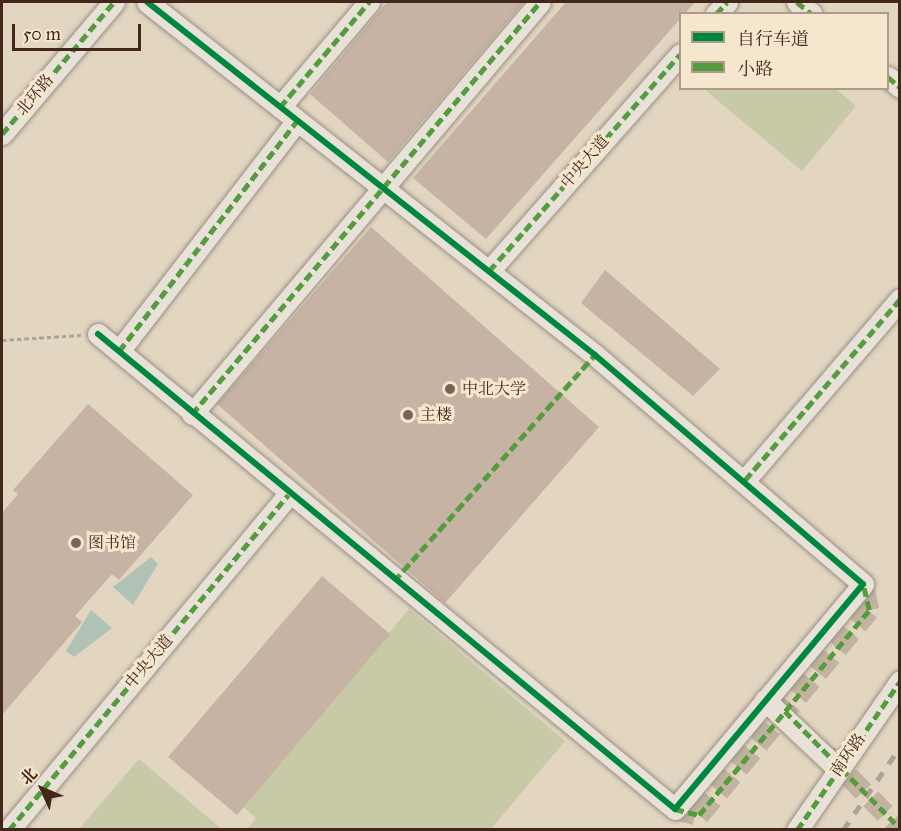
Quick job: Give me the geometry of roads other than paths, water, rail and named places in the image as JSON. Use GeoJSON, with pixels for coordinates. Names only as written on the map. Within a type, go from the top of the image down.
{"type":"FeatureCollection","features":[{"type":"Feature","properties":{"kind":"street","name":"北环路"},"geometry":{"type":"LineString","coordinates":[[2,134],[114,2]]}},
{"type":"Feature","properties":{"kind":"street"},"geometry":{"type":"LineString","coordinates":[[98,334],[288,495],[675,809],[862,584],[746,480],[489,271],[147,2]]}},
{"type":"Feature","properties":{"kind":"street"},"geometry":{"type":"LineString","coordinates":[[280,107],[369,2]]}},
{"type":"Feature","properties":{"kind":"street"},"geometry":{"type":"LineString","coordinates":[[192,414],[380,186],[540,2]]}},
{"type":"Feature","properties":{"kind":"street"},"geometry":{"type":"LineString","coordinates":[[797,2],[810,12]]}},
{"type":"Feature","properties":{"kind":"street","name":"中央大道"},"geometry":{"type":"LineString","coordinates":[[489,271],[679,56]]}},
{"type":"Feature","properties":{"kind":"street"},"geometry":{"type":"LineString","coordinates":[[119,351],[297,121]]}},
{"type":"Feature","properties":{"kind":"street"},"geometry":{"type":"LineString","coordinates":[[746,480],[900,299]]}},
{"type":"Feature","properties":{"kind":"street","name":"中央大道"},"geometry":{"type":"LineString","coordinates":[[9,830],[288,495]]}},
{"type":"Feature","properties":{"kind":"street","name":"南环路"},"geometry":{"type":"LineString","coordinates":[[797,830],[900,681]]}},
{"type":"Feature","properties":{"kind":"street"},"geometry":{"type":"LineString","coordinates":[[765,700],[838,770]]}},
{"type":"Feature","properties":{"kind":"tunnel"},"geometry":{"type":"LineString","coordinates":[[675,809],[699,815],[869,610],[863,584]]}},
{"type":"Feature","properties":{"kind":"tunnel"},"geometry":{"type":"LineString","coordinates":[[827,754],[900,828]]}},
{"type":"Feature","properties":{"kind":"railway"},"geometry":{"type":"LineString","coordinates":[[843,830],[900,747]]}},
{"type":"Feature","properties":{"kind":"place","name":"中北大学"},"geometry":{"type":"Point","coordinates":[450,389]}},
{"type":"Feature","properties":{"kind":"place","name":"主楼"},"geometry":{"type":"Point","coordinates":[408,415]}},
{"type":"Feature","properties":{"kind":"place","name":"图书馆"},"geometry":{"type":"Point","coordinates":[76,543]}}]}
